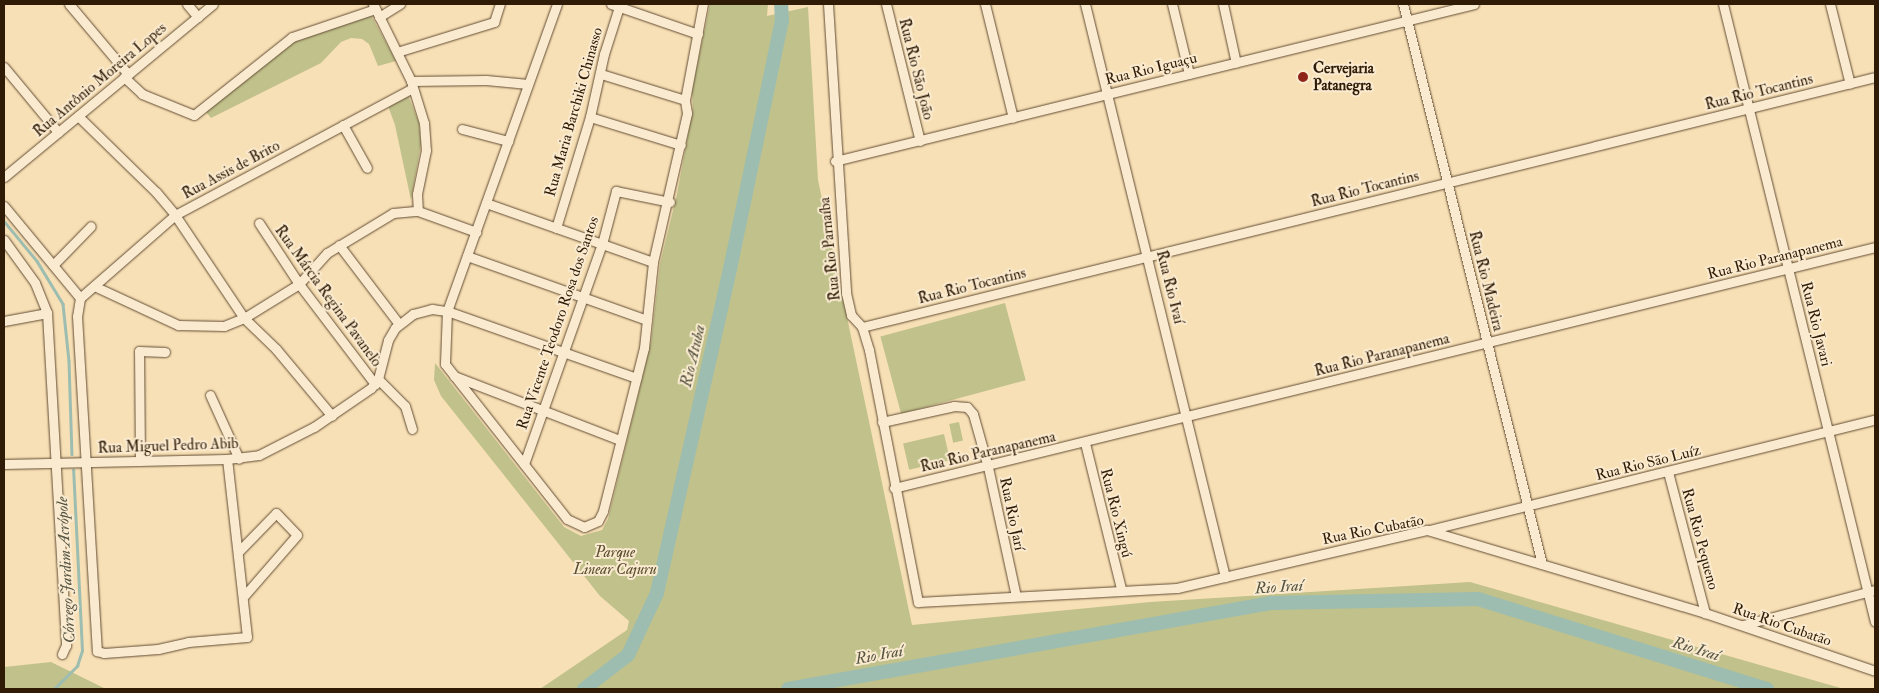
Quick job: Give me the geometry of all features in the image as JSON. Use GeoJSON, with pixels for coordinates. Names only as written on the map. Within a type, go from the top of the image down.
{"type":"FeatureCollection","features":[{"type":"Feature","properties":{"kind":"street"},"geometry":{"type":"LineString","coordinates":[[69,4],[142,94],[194,116],[292,37],[400,4]]}},
{"type":"Feature","properties":{"kind":"street"},"geometry":{"type":"LineString","coordinates":[[187,4],[198,17]]}},
{"type":"Feature","properties":{"kind":"street","name":"Rua Antônio Moreira Lopes"},"geometry":{"type":"LineString","coordinates":[[4,177],[213,4]]}},
{"type":"Feature","properties":{"kind":"street"},"geometry":{"type":"LineString","coordinates":[[397,52],[494,22],[500,4]]}},
{"type":"Feature","properties":{"kind":"street"},"geometry":{"type":"LineString","coordinates":[[557,4],[448,311],[444,364],[571,522],[589,527],[601,516],[636,378],[647,320],[653,262],[670,202],[687,113],[684,100],[703,4]]}},
{"type":"Feature","properties":{"kind":"street","name":"Rua Rio Parnaíba"},"geometry":{"type":"LineString","coordinates":[[828,4],[836,161],[846,293],[851,315],[862,327],[918,602]]}},
{"type":"Feature","properties":{"kind":"street","name":"Rua Rio São João"},"geometry":{"type":"LineString","coordinates":[[886,4],[920,141]]}},
{"type":"Feature","properties":{"kind":"street"},"geometry":{"type":"LineString","coordinates":[[985,4],[1013,118]]}},
{"type":"Feature","properties":{"kind":"street","name":"Rua Rio Ivaí"},"geometry":{"type":"LineString","coordinates":[[1085,4],[1188,418],[1225,577]]}},
{"type":"Feature","properties":{"kind":"street"},"geometry":{"type":"LineString","coordinates":[[1172,4],[1190,74]]}},
{"type":"Feature","properties":{"kind":"street"},"geometry":{"type":"LineString","coordinates":[[1223,4],[1236,62]]}},
{"type":"Feature","properties":{"kind":"street","name":"Rua Rio Madeira"},"geometry":{"type":"LineString","coordinates":[[1403,4],[1542,564]]}},
{"type":"Feature","properties":{"kind":"street","name":"Rua Rio Iguaçu"},"geometry":{"type":"LineString","coordinates":[[836,161],[1474,4]]}},
{"type":"Feature","properties":{"kind":"street","name":"Rua Rio Javari"},"geometry":{"type":"LineString","coordinates":[[1723,4],[1829,432],[1872,591],[1875,622]]}},
{"type":"Feature","properties":{"kind":"street"},"geometry":{"type":"LineString","coordinates":[[1830,4],[1850,84]]}},
{"type":"Feature","properties":{"kind":"street"},"geometry":{"type":"LineString","coordinates":[[617,5],[698,34]]}},
{"type":"Feature","properties":{"kind":"street","name":"Rua Maria Barchiki Chinasso"},"geometry":{"type":"LineString","coordinates":[[556,228],[590,118],[617,5]]}},
{"type":"Feature","properties":{"kind":"street"},"geometry":{"type":"LineString","coordinates":[[376,10],[397,52],[424,123],[427,143],[418,194],[418,211]]}},
{"type":"Feature","properties":{"kind":"street"},"geometry":{"type":"LineString","coordinates":[[4,67],[58,132]]}},
{"type":"Feature","properties":{"kind":"street"},"geometry":{"type":"LineString","coordinates":[[601,74],[684,100]]}},
{"type":"Feature","properties":{"kind":"street","name":"Rua Rio Tocantins"},"geometry":{"type":"LineString","coordinates":[[862,327],[1875,77]]}},
{"type":"Feature","properties":{"kind":"street","name":"Rua Assis de Brito"},"geometry":{"type":"LineString","coordinates":[[80,298],[175,215],[343,125],[411,85],[486,80],[528,84]]}},
{"type":"Feature","properties":{"kind":"street"},"geometry":{"type":"LineString","coordinates":[[78,116],[138,173],[175,215],[244,318],[276,349],[332,416]]}},
{"type":"Feature","properties":{"kind":"street"},"geometry":{"type":"LineString","coordinates":[[590,118],[681,144]]}},
{"type":"Feature","properties":{"kind":"street"},"geometry":{"type":"LineString","coordinates":[[343,125],[368,168]]}},
{"type":"Feature","properties":{"kind":"street"},"geometry":{"type":"LineString","coordinates":[[462,129],[508,141]]}},
{"type":"Feature","properties":{"kind":"street","name":"Rua Vicente Teodoro Rosa dos Santos"},"geometry":{"type":"LineString","coordinates":[[524,464],[602,244],[616,191],[670,202]]}},
{"type":"Feature","properties":{"kind":"street"},"geometry":{"type":"LineString","coordinates":[[486,203],[653,262]]}},
{"type":"Feature","properties":{"kind":"street"},"geometry":{"type":"LineString","coordinates":[[4,206],[80,298],[77,316],[97,651],[104,653],[158,649],[188,642],[247,637],[244,596],[227,459]]}},
{"type":"Feature","properties":{"kind":"street"},"geometry":{"type":"LineString","coordinates":[[94,286],[184,327],[224,326],[244,318],[299,284],[320,259],[386,216],[418,211],[476,232]]}},
{"type":"Feature","properties":{"kind":"street","name":"Rua Márcia Regina Pavanelo"},"geometry":{"type":"LineString","coordinates":[[259,223],[299,284],[376,382],[405,406],[412,429]]}},
{"type":"Feature","properties":{"kind":"street"},"geometry":{"type":"LineString","coordinates":[[53,265],[91,226]]}},
{"type":"Feature","properties":{"kind":"street"},"geometry":{"type":"LineString","coordinates":[[4,240],[35,283],[47,313],[66,645],[62,654]]}},
{"type":"Feature","properties":{"kind":"street"},"geometry":{"type":"LineString","coordinates":[[339,245],[399,324]]}},
{"type":"Feature","properties":{"kind":"street","name":"Rua Rio Paranapanema"},"geometry":{"type":"LineString","coordinates":[[894,488],[988,467],[1875,248]]}},
{"type":"Feature","properties":{"kind":"street"},"geometry":{"type":"LineString","coordinates":[[467,256],[647,320]]}},
{"type":"Feature","properties":{"kind":"street"},"geometry":{"type":"LineString","coordinates":[[376,382],[388,340],[399,324],[423,310],[448,311],[636,378]]}},
{"type":"Feature","properties":{"kind":"street"},"geometry":{"type":"LineString","coordinates":[[4,321],[47,313]]}},
{"type":"Feature","properties":{"kind":"street"},"geometry":{"type":"LineString","coordinates":[[140,461],[139,350],[165,352]]}},
{"type":"Feature","properties":{"kind":"street"},"geometry":{"type":"LineString","coordinates":[[454,375],[620,440]]}},
{"type":"Feature","properties":{"kind":"street","name":"Rua Miguel Pedro Abib"},"geometry":{"type":"LineString","coordinates":[[4,464],[239,458],[277,447],[332,416],[376,382]]}},
{"type":"Feature","properties":{"kind":"street"},"geometry":{"type":"LineString","coordinates":[[210,395],[239,458]]}},
{"type":"Feature","properties":{"kind":"street","name":"Rua Rio Jarí"},"geometry":{"type":"LineString","coordinates":[[882,422],[954,406],[967,407],[979,431],[1016,596]]}},
{"type":"Feature","properties":{"kind":"street","name":"Rua Rio São Luíz"},"geometry":{"type":"LineString","coordinates":[[1427,530],[1528,508],[1875,420]]}},
{"type":"Feature","properties":{"kind":"street","name":"Rua Rio Xingú"},"geometry":{"type":"LineString","coordinates":[[1085,443],[1121,589]]}},
{"type":"Feature","properties":{"kind":"street","name":"Rua Rio Pequeno"},"geometry":{"type":"LineString","coordinates":[[1668,472],[1704,613]]}},
{"type":"Feature","properties":{"kind":"street"},"geometry":{"type":"LineString","coordinates":[[238,552],[276,513],[298,534],[244,596]]}},
{"type":"Feature","properties":{"kind":"street","name":"Rua Rio Cubatão"},"geometry":{"type":"LineString","coordinates":[[918,602],[1121,589],[1176,588],[1427,530],[1704,613],[1875,671]]}},
{"type":"Feature","properties":{"kind":"street"},"geometry":{"type":"LineString","coordinates":[[1742,626],[1872,591]]}},
{"type":"Feature","properties":{"kind":"street"},"geometry":{"type":"LineString","coordinates":[[1753,629],[1762,620]]}},
{"type":"Feature","properties":{"kind":"green space","name":"Parque Linear Cajuru"},"geometry":{"type":"Polygon","coordinates":[[[710,4],[768,4],[767,16],[808,7],[818,180],[912,625],[1150,602],[1470,582],[1844,689],[540,689],[627,630],[629,621],[600,596],[441,396],[434,380],[435,363],[564,527],[581,536],[602,530],[608,519],[651,342],[660,264],[677,194],[693,109],[692,90],[710,4]]]}},
{"type":"Feature","properties":{"kind":"green space"},"geometry":{"type":"Polygon","coordinates":[[[371,15],[396,61],[378,66],[369,44],[362,39],[351,38],[341,42],[321,63],[211,118],[206,112],[294,42],[371,15]]]}},
{"type":"Feature","properties":{"kind":"green space"},"geometry":{"type":"Polygon","coordinates":[[[408,95],[419,123],[421,144],[411,200],[395,125],[388,106],[408,95]]]}},
{"type":"Feature","properties":{"kind":"green space"},"geometry":{"type":"Polygon","coordinates":[[[1005,303],[1026,380],[901,414],[880,336],[1005,303]]]}},
{"type":"Feature","properties":{"kind":"green space"},"geometry":{"type":"Polygon","coordinates":[[[959,422],[963,441],[953,443],[949,424],[959,422]]]}},
{"type":"Feature","properties":{"kind":"green space"},"geometry":{"type":"Polygon","coordinates":[[[944,434],[950,460],[909,470],[903,443],[944,434]]]}},
{"type":"Feature","properties":{"kind":"green space"},"geometry":{"type":"Polygon","coordinates":[[[51,662],[106,689],[4,689],[4,667],[51,662]]]}},
{"type":"Feature","properties":{"kind":"waterway","name":"Rio Atuba"},"geometry":{"type":"LineString","coordinates":[[584,689],[628,655],[657,593],[730,269],[782,21],[781,4]]}},
{"type":"Feature","properties":{"kind":"waterway","name":"Córrego Jardim Acrópole"},"geometry":{"type":"LineString","coordinates":[[4,221],[37,261],[63,304],[69,361],[72,454]]}},
{"type":"Feature","properties":{"kind":"waterway","name":"Córrego Jardim Acrópole"},"geometry":{"type":"LineString","coordinates":[[54,689],[77,666],[82,651],[73,470]]}},
{"type":"Feature","properties":{"kind":"waterway","name":"Rio Iraí"},"geometry":{"type":"LineString","coordinates":[[788,689],[1270,603],[1478,599],[1767,689]]}},
{"type":"Feature","properties":{"kind":"place","name":"Cervejaria Patanegra"},"geometry":{"type":"Point","coordinates":[1303,77]}}]}
